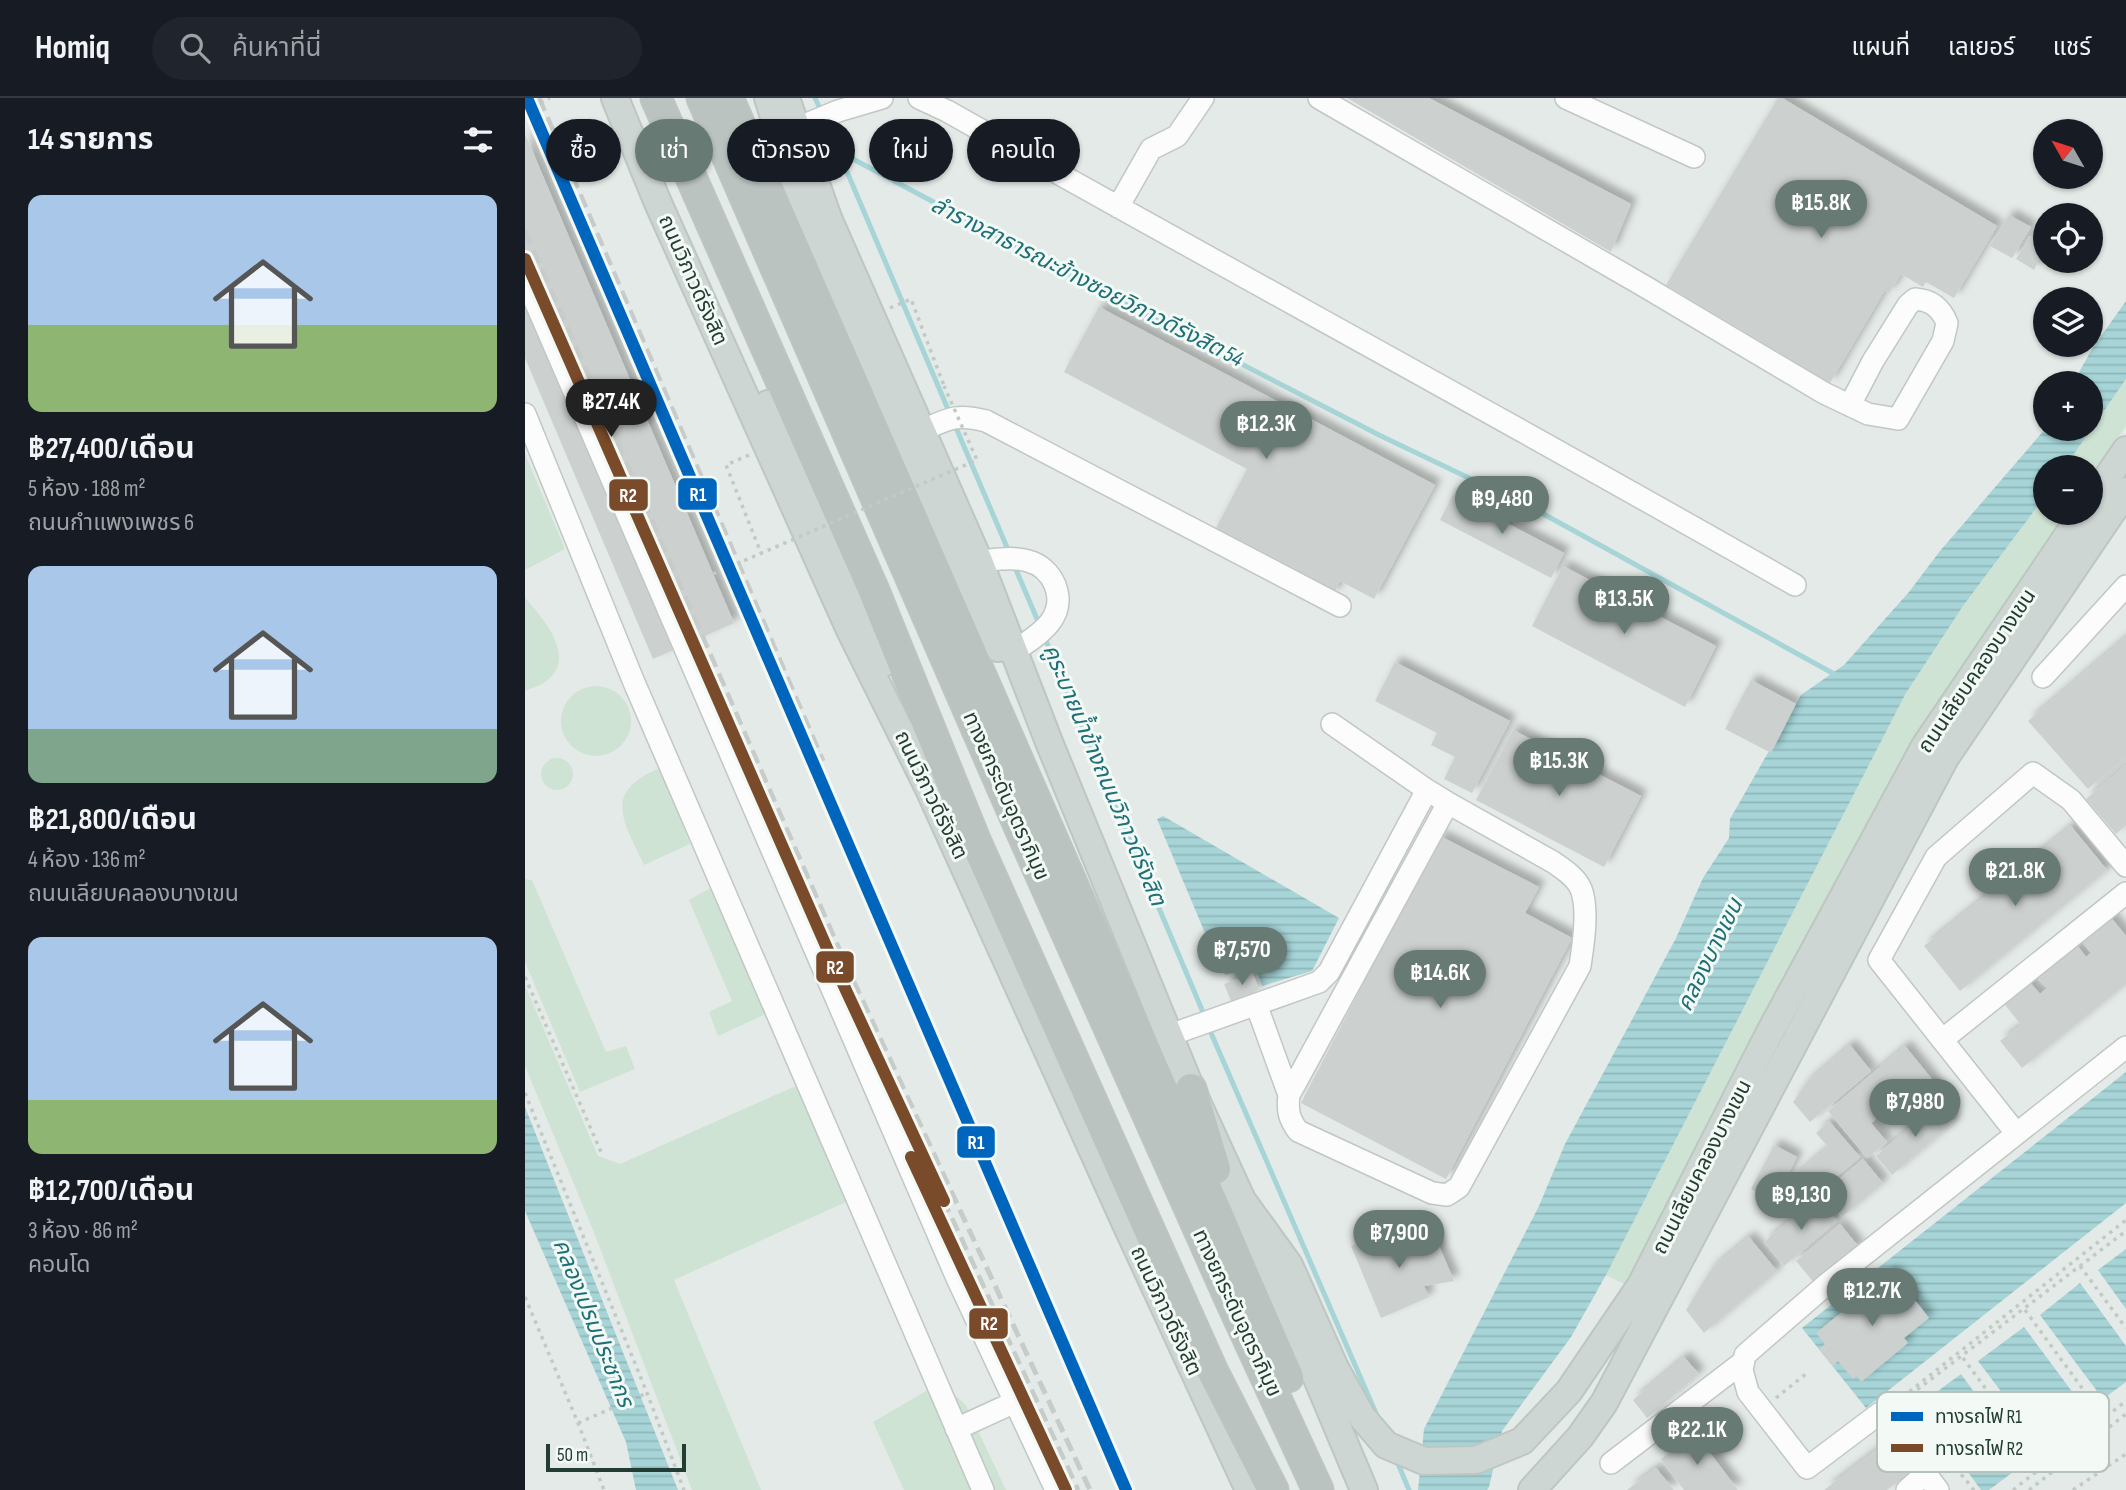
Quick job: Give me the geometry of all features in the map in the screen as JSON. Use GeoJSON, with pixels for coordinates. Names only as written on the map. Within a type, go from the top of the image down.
{"type":"FeatureCollection","features":[{"type":"Feature","properties":{"kind":"highway","name":"ถนนวิภาวดีรังสิต"},"geometry":{"type":"LineString","coordinates":[[656,98],[874,591],[975,840],[1212,1370],[1273,1490]]}},
{"type":"Feature","properties":{"kind":"highway","name":"ทางยกระดับอุตราภิมุข"},"geometry":{"type":"LineString","coordinates":[[673,98],[1202,1318],[1287,1490]]}},
{"type":"Feature","properties":{"kind":"highway","name":"ทางยกระดับอุตราภิมุข"},"geometry":{"type":"LineString","coordinates":[[702,98],[1024,838],[1318,1490]]}},
{"type":"Feature","properties":{"kind":"highway"},"geometry":{"type":"LineString","coordinates":[[728,98],[1336,1490]]}},
{"type":"Feature","properties":{"kind":"highway"},"geometry":{"type":"LineString","coordinates":[[1191,1089],[1255,1301]]}},
{"type":"Feature","properties":{"kind":"highway"},"geometry":{"type":"LineString","coordinates":[[1125,1222],[1212,1370]]}},
{"type":"Feature","properties":{"kind":"main road","name":"ถนนวิภาวดีรังสิต"},"geometry":{"type":"LineString","coordinates":[[615,98],[658,204],[850,630],[929,789],[1249,1490]]}},
{"type":"Feature","properties":{"kind":"main road"},"geometry":{"type":"LineString","coordinates":[[636,98],[637,110],[651,147],[866,617],[929,789]]}},
{"type":"Feature","properties":{"kind":"main road"},"geometry":{"type":"LineString","coordinates":[[768,98],[812,234],[990,563],[1014,651],[1049,742],[1182,1031],[1191,1089],[1242,1200],[1364,1490]]}},
{"type":"Feature","properties":{"kind":"main road"},"geometry":{"type":"LineString","coordinates":[[786,98],[812,119]]}},
{"type":"Feature","properties":{"kind":"main road"},"geometry":{"type":"LineString","coordinates":[[823,182],[828,218],[921,431],[990,563],[1049,742]]}},
{"type":"Feature","properties":{"kind":"main road"},"geometry":{"type":"LineString","coordinates":[[2103,484],[2126,450]]}},
{"type":"Feature","properties":{"kind":"main road","name":"ถนนเลียบคลองบางเขน"},"geometry":{"type":"LineString","coordinates":[[1532,1490],[1580,1437],[1604,1403],[1945,758],[2126,491]]}},
{"type":"Feature","properties":{"kind":"main road","name":"ถนนเลียบคลองบางเขน"},"geometry":{"type":"LineString","coordinates":[[1242,1200],[1289,1265],[1335,1368],[1362,1417],[1386,1444],[1424,1461],[1476,1460],[1522,1441],[1569,1391],[1641,1285],[1770,1032],[1925,746],[2075,525]]}},
{"type":"Feature","properties":{"kind":"street"},"geometry":{"type":"LineString","coordinates":[[820,119],[882,98]]}},
{"type":"Feature","properties":{"kind":"street"},"geometry":{"type":"LineString","coordinates":[[919,98],[947,111],[1594,470],[1795,585]]}},
{"type":"Feature","properties":{"kind":"street"},"geometry":{"type":"LineString","coordinates":[[1118,207],[1151,149],[1177,136],[1203,98]]}},
{"type":"Feature","properties":{"kind":"street"},"geometry":{"type":"LineString","coordinates":[[1319,98],[1824,393],[1868,414],[1898,419],[1943,341],[1947,323],[1938,306],[1915,299],[1908,305],[1873,360],[1850,405]]}},
{"type":"Feature","properties":{"kind":"street"},"geometry":{"type":"LineString","coordinates":[[1566,98],[1695,157]]}},
{"type":"Feature","properties":{"kind":"street"},"geometry":{"type":"LineString","coordinates":[[525,278],[951,1264],[1056,1490]]}},
{"type":"Feature","properties":{"kind":"street"},"geometry":{"type":"LineString","coordinates":[[921,431],[955,418],[986,421],[1340,606]]}},
{"type":"Feature","properties":{"kind":"street"},"geometry":{"type":"LineString","coordinates":[[527,419],[633,680],[983,1490]]}},
{"type":"Feature","properties":{"kind":"street"},"geometry":{"type":"LineString","coordinates":[[990,563],[1044,569],[1054,581],[1059,594],[1058,608],[1042,632],[1014,651]]}},
{"type":"Feature","properties":{"kind":"street"},"geometry":{"type":"LineString","coordinates":[[2043,677],[2126,586]]}},
{"type":"Feature","properties":{"kind":"street"},"geometry":{"type":"LineString","coordinates":[[1332,724],[1427,790],[1553,862],[1569,874],[1581,890],[1585,940],[1580,966],[1459,1187],[1447,1195],[1432,1193],[1298,1131],[1287,1109],[1289,1095],[1448,803]]}},
{"type":"Feature","properties":{"kind":"street"},"geometry":{"type":"LineString","coordinates":[[2016,1133],[1879,960],[1936,858],[2033,773],[2071,800],[2126,866]]}},
{"type":"Feature","properties":{"kind":"street"},"geometry":{"type":"LineString","coordinates":[[1182,1031],[1308,987],[1329,972],[1427,790]]}},
{"type":"Feature","properties":{"kind":"street"},"geometry":{"type":"LineString","coordinates":[[1942,1040],[2126,892]]}},
{"type":"Feature","properties":{"kind":"street"},"geometry":{"type":"LineString","coordinates":[[1256,1004],[1289,1095]]}},
{"type":"Feature","properties":{"kind":"street"},"geometry":{"type":"LineString","coordinates":[[1611,1463],[1742,1362],[1745,1355],[1827,1284],[2126,1047]]}},
{"type":"Feature","properties":{"kind":"street"},"geometry":{"type":"LineString","coordinates":[[1742,1362],[1748,1392],[1807,1468],[1877,1412]]}},
{"type":"Feature","properties":{"kind":"street"},"geometry":{"type":"LineString","coordinates":[[956,1429],[1015,1402]]}},
{"type":"Feature","properties":{"kind":"street"},"geometry":{"type":"LineString","coordinates":[[1907,1490],[1931,1482]]}},
{"type":"Feature","properties":{"kind":"path"},"geometry":{"type":"LineString","coordinates":[[525,110],[550,98]]}},
{"type":"Feature","properties":{"kind":"path"},"geometry":{"type":"LineString","coordinates":[[713,573],[977,460],[944,386],[911,299],[897,305]]}},
{"type":"Feature","properties":{"kind":"path"},"geometry":{"type":"LineString","coordinates":[[761,553],[726,465],[768,447]]}},
{"type":"Feature","properties":{"kind":"path"},"geometry":{"type":"LineString","coordinates":[[525,977],[601,1152]]}},
{"type":"Feature","properties":{"kind":"path"},"geometry":{"type":"LineString","coordinates":[[525,1093],[684,1490]]}},
{"type":"Feature","properties":{"kind":"path"},"geometry":{"type":"LineString","coordinates":[[1912,1392],[2126,1220]]}},
{"type":"Feature","properties":{"kind":"path"},"geometry":{"type":"LineString","coordinates":[[1913,1392],[2126,1231]]}},
{"type":"Feature","properties":{"kind":"path"},"geometry":{"type":"LineString","coordinates":[[2080,1266],[2126,1328]]}},
{"type":"Feature","properties":{"kind":"path"},"geometry":{"type":"LineString","coordinates":[[525,1297],[604,1490]]}},
{"type":"Feature","properties":{"kind":"path"},"geometry":{"type":"LineString","coordinates":[[2024,1309],[2084,1392]]}},
{"type":"Feature","properties":{"kind":"path"},"geometry":{"type":"LineString","coordinates":[[1962,1357],[1988,1392]]}},
{"type":"Feature","properties":{"kind":"path"},"geometry":{"type":"LineString","coordinates":[[1761,1409],[1807,1373]]}},
{"type":"Feature","properties":{"kind":"path"},"geometry":{"type":"LineString","coordinates":[[578,1423],[645,1394]]}},
{"type":"Feature","properties":{"kind":"path"},"geometry":{"type":"LineString","coordinates":[[2109,1414],[2126,1401]]}},
{"type":"Feature","properties":{"kind":"path"},"geometry":{"type":"LineString","coordinates":[[2109,1427],[2126,1414]]}},
{"type":"Feature","properties":{"kind":"path"},"geometry":{"type":"LineString","coordinates":[[2109,1466],[2126,1454]]}},
{"type":"Feature","properties":{"kind":"path"},"geometry":{"type":"LineString","coordinates":[[1959,1472],[1974,1490]]}},
{"type":"Feature","properties":{"kind":"path"},"geometry":{"type":"LineString","coordinates":[[2013,1490],[2036,1472]]}},
{"type":"Feature","properties":{"kind":"path"},"geometry":{"type":"LineString","coordinates":[[2029,1490],[2052,1472]]}},
{"type":"Feature","properties":{"kind":"path"},"geometry":{"type":"LineString","coordinates":[[2073,1490],[2100,1472]]}},
{"type":"Feature","properties":{"kind":"green space"},"geometry":{"type":"Polygon","coordinates":[[[2126,379],[2126,426],[2103,460],[2103,455],[2073,455],[2083,441],[2103,441],[2103,412],[2126,379]]]}},
{"type":"Feature","properties":{"kind":"green space"},"geometry":{"type":"Polygon","coordinates":[[[525,454],[565,549],[525,570],[525,454]]]}},
{"type":"Feature","properties":{"kind":"green space"},"geometry":{"type":"Polygon","coordinates":[[[2033,512],[2033,525],[2061,525],[1630,1287],[1606,1275],[1906,693],[1963,606],[2033,512]]]}},
{"type":"Feature","properties":{"kind":"green space"},"geometry":{"type":"Polygon","coordinates":[[[525,598],[541,616],[555,639],[559,662],[555,673],[545,682],[525,691],[525,598]]]}},
{"type":"Feature","properties":{"kind":"green space"},"geometry":{"type":"Polygon","coordinates":[[[596,686],[621,696],[631,721],[621,746],[596,756],[571,746],[561,721],[571,696],[596,686]]]}},
{"type":"Feature","properties":{"kind":"green space"},"geometry":{"type":"Polygon","coordinates":[[[557,758],[569,762],[573,774],[569,786],[557,790],[545,786],[541,774],[545,762],[557,758]]]}},
{"type":"Feature","properties":{"kind":"green space"},"geometry":{"type":"Polygon","coordinates":[[[660,768],[690,844],[644,865],[622,809],[630,787],[660,768]]]}},
{"type":"Feature","properties":{"kind":"green space"},"geometry":{"type":"Polygon","coordinates":[[[525,879],[532,880],[606,1052],[626,1046],[635,1069],[580,1092],[525,962],[525,879]]]}},
{"type":"Feature","properties":{"kind":"green space"},"geometry":{"type":"Polygon","coordinates":[[[712,887],[768,1013],[718,1036],[709,1012],[732,1001],[689,900],[712,887]]]}},
{"type":"Feature","properties":{"kind":"green space"},"geometry":{"type":"Polygon","coordinates":[[[525,985],[598,1156],[620,1164],[798,1085],[846,1202],[674,1280],[761,1490],[692,1490],[593,1230],[525,1066],[525,985]]]}},
{"type":"Feature","properties":{"kind":"green space"},"geometry":{"type":"Polygon","coordinates":[[[946,1387],[966,1405],[1006,1490],[904,1490],[873,1422],[928,1390],[946,1387]]]}},
{"type":"Feature","properties":{"kind":"water"},"geometry":{"type":"Polygon","coordinates":[[[2126,301],[2126,379],[2103,412],[2103,371],[2080,371],[2088,357],[2103,357],[2103,333],[2126,301]]]}},
{"type":"Feature","properties":{"kind":"water","name":"คลองบางเขน"},"geometry":{"type":"Polygon","coordinates":[[[2035,441],[2083,441],[2073,455],[2033,455],[2033,512],[1963,606],[1906,693],[1606,1275],[1571,1337],[1502,1431],[1489,1487],[1487,1490],[1418,1490],[1424,1429],[1539,1206],[1565,1144],[1676,938],[1703,878],[1729,838],[1730,819],[1801,695],[1844,665],[1909,592],[1940,551],[2035,441]]]}},
{"type":"Feature","properties":{"kind":"water"},"geometry":{"type":"Polygon","coordinates":[[[1163,816],[1339,918],[1312,971],[1262,986],[1255,966],[1226,975],[1221,971],[1157,819],[1163,816]]]}},
{"type":"Feature","properties":{"kind":"water"},"geometry":{"type":"Polygon","coordinates":[[[2126,1072],[2126,1203],[1886,1392],[1877,1392],[1877,1399],[1866,1408],[1802,1328],[2126,1072]]]}},
{"type":"Feature","properties":{"kind":"water","name":"คลองเปรมประชากร"},"geometry":{"type":"Polygon","coordinates":[[[525,1107],[678,1490],[636,1490],[626,1442],[525,1211],[525,1107]]]}},
{"type":"Feature","properties":{"kind":"water"},"geometry":{"type":"Polygon","coordinates":[[[2126,1249],[2126,1309],[2098,1270],[2126,1249]]]}},
{"type":"Feature","properties":{"kind":"water"},"geometry":{"type":"Polygon","coordinates":[[[2080,1283],[2126,1346],[2126,1382],[2109,1395],[2109,1392],[2098,1392],[2040,1315],[2080,1283]]]}},
{"type":"Feature","properties":{"kind":"water"},"geometry":{"type":"Polygon","coordinates":[[[2024,1327],[2072,1392],[2001,1392],[1978,1361],[2024,1327]]]}},
{"type":"Feature","properties":{"kind":"water"},"geometry":{"type":"Polygon","coordinates":[[[1961,1374],[1974,1392],[1937,1392],[1961,1374]]]}},
{"type":"Feature","properties":{"kind":"water"},"geometry":{"type":"Polygon","coordinates":[[[1968,1472],[2013,1472],[1989,1490],[1981,1490],[1968,1472]]]}},
{"type":"Feature","properties":{"kind":"building"},"geometry":{"type":"Polygon","coordinates":[[[1347,98],[1429,98],[1631,204],[1611,252],[1347,98]]]}},
{"type":"Feature","properties":{"kind":"building"},"geometry":{"type":"Polygon","coordinates":[[[1778,98],[1997,226],[1954,298],[1926,282],[1923,287],[1901,274],[1889,293],[1885,290],[1830,383],[1666,285],[1778,98]]]}},
{"type":"Feature","properties":{"kind":"building"},"geometry":{"type":"Polygon","coordinates":[[[525,134],[734,623],[653,659],[525,358],[525,134]]]}},
{"type":"Feature","properties":{"kind":"building"},"geometry":{"type":"Polygon","coordinates":[[[2009,215],[2031,227],[2012,258],[1990,246],[2009,215]]]}},
{"type":"Feature","properties":{"kind":"building"},"geometry":{"type":"Polygon","coordinates":[[[2030,236],[2033,238],[2033,269],[2016,259],[2030,236]]]}},
{"type":"Feature","properties":{"kind":"building"},"geometry":{"type":"Polygon","coordinates":[[[1099,307],[1435,485],[1374,599],[1340,581],[1333,595],[1214,532],[1247,469],[1064,372],[1099,307]]]}},
{"type":"Feature","properties":{"kind":"building"},"geometry":{"type":"Polygon","coordinates":[[[1453,495],[1564,553],[1551,578],[1440,520],[1453,495]]]}},
{"type":"Feature","properties":{"kind":"building"},"geometry":{"type":"Polygon","coordinates":[[[1563,566],[1716,646],[1685,707],[1532,626],[1563,566]]]}},
{"type":"Feature","properties":{"kind":"building"},"geometry":{"type":"Polygon","coordinates":[[[2126,637],[2126,757],[2088,789],[2028,721],[2126,637]]]}},
{"type":"Feature","properties":{"kind":"building"},"geometry":{"type":"Polygon","coordinates":[[[1395,662],[1510,721],[1472,793],[1444,779],[1455,757],[1431,745],[1437,733],[1375,701],[1395,662]]]}},
{"type":"Feature","properties":{"kind":"building"},"geometry":{"type":"Polygon","coordinates":[[[1751,680],[1796,704],[1771,753],[1725,729],[1751,680]]]}},
{"type":"Feature","properties":{"kind":"building"},"geometry":{"type":"Polygon","coordinates":[[[1513,730],[1641,796],[1604,867],[1476,800],[1513,730]]]}},
{"type":"Feature","properties":{"kind":"building"},"geometry":{"type":"Polygon","coordinates":[[[2126,765],[2126,825],[2116,834],[2086,799],[2126,765]]]}},
{"type":"Feature","properties":{"kind":"building"},"geometry":{"type":"Polygon","coordinates":[[[2071,826],[2107,870],[1960,991],[1924,946],[2071,826]]]}},
{"type":"Feature","properties":{"kind":"building"},"geometry":{"type":"Polygon","coordinates":[[[1440,836],[1539,887],[1525,913],[1572,938],[1446,1179],[1301,1103],[1440,836]]]}},
{"type":"Feature","properties":{"kind":"building"},"geometry":{"type":"Polygon","coordinates":[[[2109,915],[2126,936],[2126,984],[2022,1068],[2000,1041],[2021,1025],[2002,1001],[2028,980],[2040,994],[2047,988],[2037,977],[2077,945],[2086,957],[2091,953],[2079,938],[2109,915]]]}},
{"type":"Feature","properties":{"kind":"building"},"geometry":{"type":"Polygon","coordinates":[[[1253,973],[1259,990],[1231,1001],[1224,984],[1253,973]]]}},
{"type":"Feature","properties":{"kind":"building"},"geometry":{"type":"Polygon","coordinates":[[[1850,1045],[1871,1071],[1810,1122],[1793,1102],[1807,1082],[1850,1045]]]}},
{"type":"Feature","properties":{"kind":"building"},"geometry":{"type":"Polygon","coordinates":[[[1905,1046],[1944,1094],[1924,1111],[1908,1092],[1871,1123],[1887,1142],[1867,1158],[1828,1111],[1905,1046]]]}},
{"type":"Feature","properties":{"kind":"building"},"geometry":{"type":"Polygon","coordinates":[[[1938,1103],[1954,1122],[1892,1175],[1876,1156],[1938,1103]]]}},
{"type":"Feature","properties":{"kind":"building"},"geometry":{"type":"Polygon","coordinates":[[[1829,1121],[1860,1157],[1809,1200],[1791,1179],[1828,1147],[1816,1133],[1829,1121]]]}},
{"type":"Feature","properties":{"kind":"building"},"geometry":{"type":"Polygon","coordinates":[[[1774,1145],[1797,1157],[1774,1201],[1751,1189],[1774,1145]]]}},
{"type":"Feature","properties":{"kind":"building"},"geometry":{"type":"Polygon","coordinates":[[[1863,1159],[1883,1183],[1842,1217],[1823,1193],[1863,1159]]]}},
{"type":"Feature","properties":{"kind":"building"},"geometry":{"type":"Polygon","coordinates":[[[1817,1197],[1837,1221],[1784,1266],[1764,1242],[1817,1197]]]}},
{"type":"Feature","properties":{"kind":"building"},"geometry":{"type":"Polygon","coordinates":[[[1840,1224],[1859,1247],[1815,1284],[1796,1261],[1840,1224]]]}},
{"type":"Feature","properties":{"kind":"building"},"geometry":{"type":"Polygon","coordinates":[[[1399,1225],[1412,1256],[1436,1239],[1454,1281],[1424,1286],[1429,1297],[1381,1318],[1351,1246],[1399,1225]]]}},
{"type":"Feature","properties":{"kind":"building"},"geometry":{"type":"Polygon","coordinates":[[[1749,1237],[1777,1271],[1704,1333],[1686,1310],[1712,1268],[1749,1237]]]}},
{"type":"Feature","properties":{"kind":"building"},"geometry":{"type":"Polygon","coordinates":[[[1892,1271],[1929,1318],[1904,1338],[1908,1343],[1861,1382],[1857,1376],[1853,1379],[1838,1361],[1833,1366],[1819,1349],[1825,1344],[1816,1333],[1892,1271]]]}},
{"type":"Feature","properties":{"kind":"building"},"geometry":{"type":"Polygon","coordinates":[[[1684,1357],[1699,1374],[1647,1418],[1633,1400],[1684,1357]]]}},
{"type":"Feature","properties":{"kind":"building"},"geometry":{"type":"Polygon","coordinates":[[[1695,1433],[1738,1490],[1684,1490],[1661,1459],[1695,1433]]]}},
{"type":"Feature","properties":{"kind":"building"},"geometry":{"type":"Polygon","coordinates":[[[1877,1449],[1877,1472],[1911,1472],[1887,1490],[1824,1490],[1877,1449]]]}},
{"type":"Feature","properties":{"kind":"building"},"geometry":{"type":"Polygon","coordinates":[[[1656,1468],[1674,1490],[1627,1490],[1656,1468]]]}},
{"type":"Feature","properties":{"kind":"waterway","name":"คูระบายน้ำข้างถนนวิภาวดีรังสิต"},"geometry":{"type":"LineString","coordinates":[[815,98],[821,111]]}},
{"type":"Feature","properties":{"kind":"waterway","name":"ลำรางสาธารณะข้างซอยวิภาวดีรังสิต 54"},"geometry":{"type":"LineString","coordinates":[[855,160],[1100,291],[1381,436],[1538,511],[1836,675]]}},
{"type":"Feature","properties":{"kind":"waterway","name":"คูระบายน้ำข้างถนนวิภาวดีรังสิต"},"geometry":{"type":"LineString","coordinates":[[851,182],[950,414]]}},
{"type":"Feature","properties":{"kind":"waterway","name":"คูระบายน้ำข้างถนนวิภาวดีรังสิต"},"geometry":{"type":"LineString","coordinates":[[954,423],[1009,552]]}},
{"type":"Feature","properties":{"kind":"waterway","name":"คูระบายน้ำข้างถนนวิภาวดีรังสิต"},"geometry":{"type":"LineString","coordinates":[[1014,565],[1040,626]]}},
{"type":"Feature","properties":{"kind":"waterway","name":"คูระบายน้ำข้างถนนวิภาวดีรังสิต"},"geometry":{"type":"LineString","coordinates":[[1044,636],[1205,1017]]}},
{"type":"Feature","properties":{"kind":"waterway","name":"คูระบายน้ำข้างถนนวิภาวดีรังสิต"},"geometry":{"type":"LineString","coordinates":[[1208,1026],[1378,1418]]}},
{"type":"Feature","properties":{"kind":"waterway","name":"คูระบายน้ำข้างถนนวิภาวดีรังสิต"},"geometry":{"type":"LineString","coordinates":[[1396,1459],[1409,1490]]}},
{"type":"Feature","properties":{"kind":"railway"},"geometry":{"type":"LineString","coordinates":[[527,98],[1126,1490]]}},
{"type":"Feature","properties":{"kind":"railway"},"geometry":{"type":"LineString","coordinates":[[539,98],[823,761]]}},
{"type":"Feature","properties":{"kind":"railway"},"geometry":{"type":"LineString","coordinates":[[525,231],[847,967],[1090,1490]]}},
{"type":"Feature","properties":{"kind":"railway"},"geometry":{"type":"LineString","coordinates":[[525,259],[837,971],[1078,1490]]}},
{"type":"Feature","properties":{"kind":"rail line","name":"R1"},"geometry":{"type":"LineString","coordinates":[[527,98],[1126,1490]]}},
{"type":"Feature","properties":{"kind":"rail line","name":"R2"},"geometry":{"type":"LineString","coordinates":[[525,259],[837,971],[944,1201]]}},
{"type":"Feature","properties":{"kind":"rail line","name":"R2"},"geometry":{"type":"LineString","coordinates":[[911,1157],[1066,1490]]}}]}
